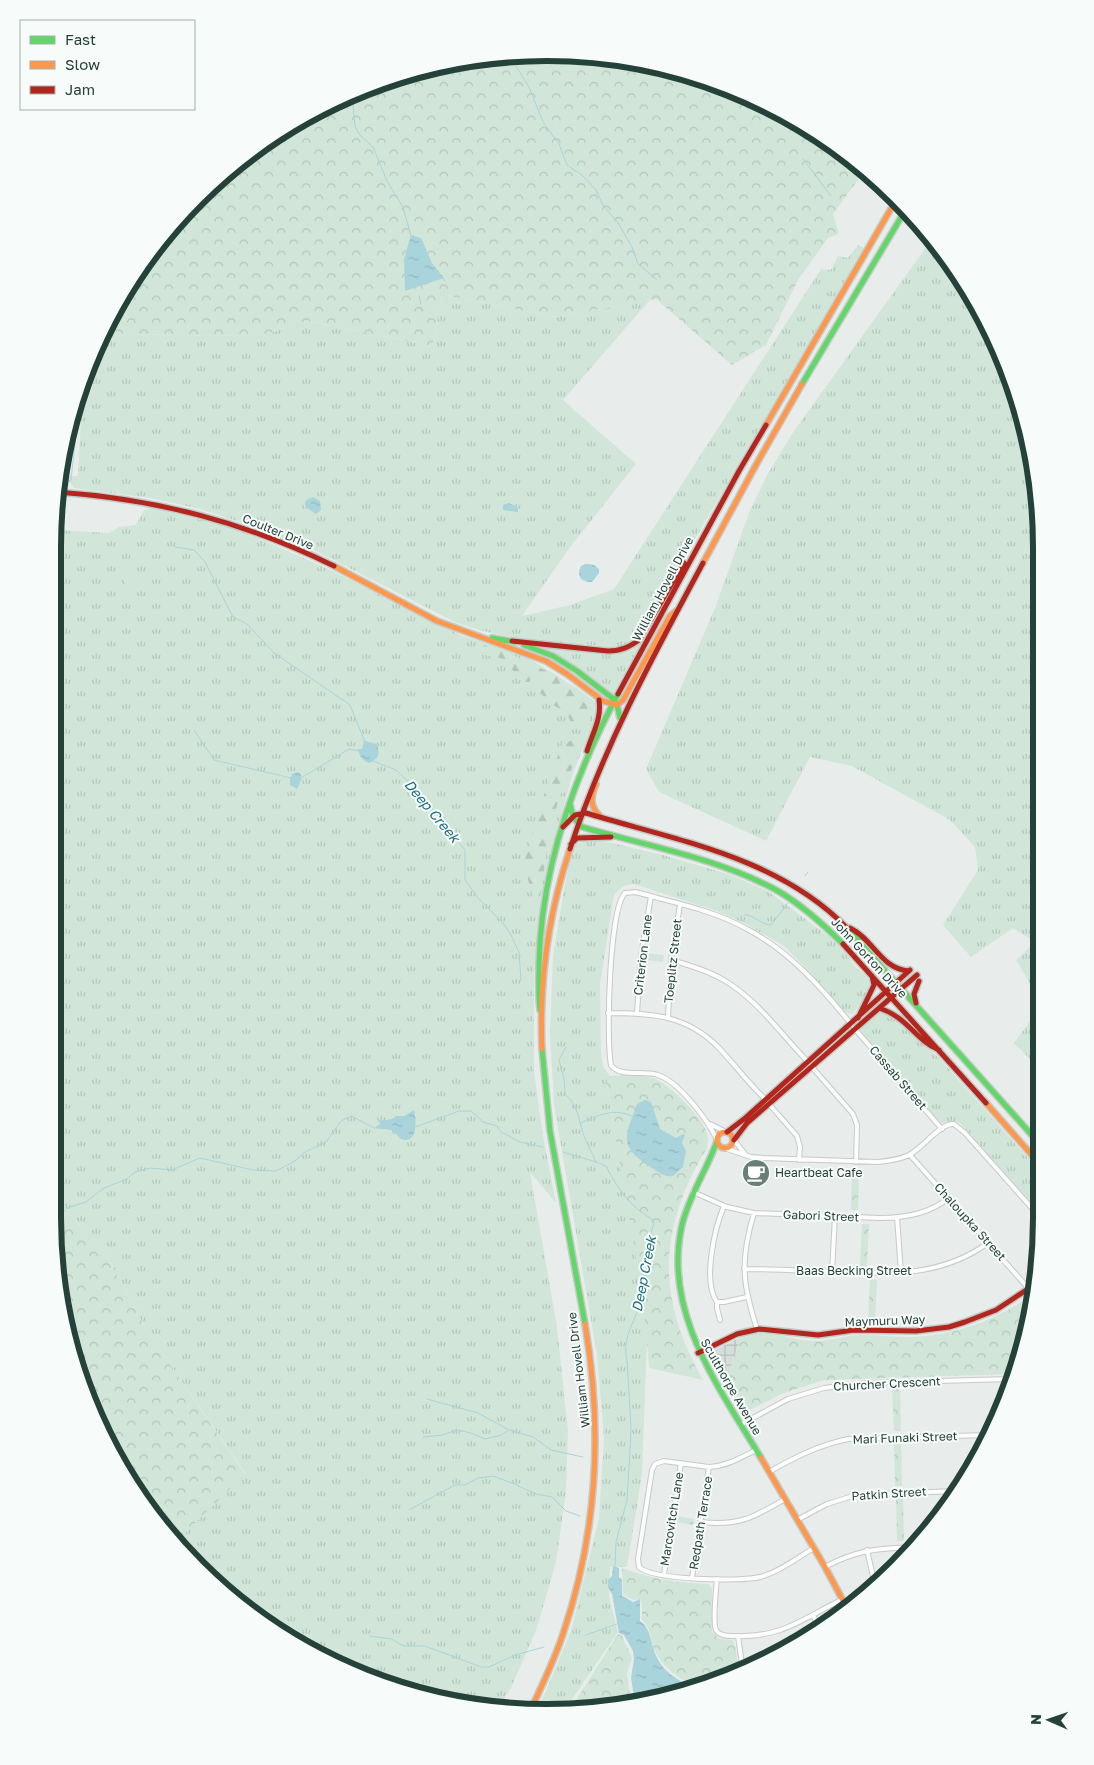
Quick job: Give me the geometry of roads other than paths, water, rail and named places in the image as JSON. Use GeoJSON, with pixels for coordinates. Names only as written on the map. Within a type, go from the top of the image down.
{"type":"FeatureCollection","features":[{"type":"Feature","properties":{"kind":"main road","name":"William Hovell Drive"},"geometry":{"type":"LineString","coordinates":[[542,1019],[539,981],[540,934],[547,884],[561,828],[583,765],[739,471],[892,206]]}},
{"type":"Feature","properties":{"kind":"main road","name":"William Hovell Drive"},"geometry":{"type":"LineString","coordinates":[[534,1704],[561,1642],[580,1572],[592,1504],[597,1433],[594,1388],[588,1344],[550,1128],[542,1049],[546,960],[560,878],[580,814],[620,719],[778,425],[901,216]]}},
{"type":"Feature","properties":{"kind":"main road"},"geometry":{"type":"LineString","coordinates":[[512,641],[608,651],[618,651],[634,644],[642,634],[739,471]]}},
{"type":"Feature","properties":{"kind":"main road","name":"Coulter Drive"},"geometry":{"type":"LineString","coordinates":[[64,493],[114,498],[182,510],[224,522],[294,547],[335,566],[437,621],[524,651],[543,660],[581,685],[599,700],[614,704]]}},
{"type":"Feature","properties":{"kind":"main road"},"geometry":{"type":"LineString","coordinates":[[620,719],[614,704],[623,700],[670,616],[679,608]]}},
{"type":"Feature","properties":{"kind":"main road","name":"Coulter Drive"},"geometry":{"type":"LineString","coordinates":[[477,636],[512,641],[541,650],[565,662],[614,704]]}},
{"type":"Feature","properties":{"kind":"main road"},"geometry":{"type":"LineString","coordinates":[[583,765],[590,738],[600,717],[599,700]]}},
{"type":"Feature","properties":{"kind":"main road"},"geometry":{"type":"LineString","coordinates":[[602,760],[600,772],[591,796],[595,812],[603,818]]}},
{"type":"Feature","properties":{"kind":"main road"},"geometry":{"type":"LineString","coordinates":[[570,802],[573,817],[577,823]]}},
{"type":"Feature","properties":{"kind":"main road","name":"John Gorton Drive"},"geometry":{"type":"LineString","coordinates":[[580,814],[586,813],[754,864],[797,887],[844,924],[1033,1136]]}},
{"type":"Feature","properties":{"kind":"main road"},"geometry":{"type":"LineString","coordinates":[[561,828],[573,817],[580,814]]}},
{"type":"Feature","properties":{"kind":"main road","name":"John Gorton Drive"},"geometry":{"type":"LineString","coordinates":[[577,823],[734,872],[765,884],[808,911],[828,928],[869,971],[1033,1156]]}},
{"type":"Feature","properties":{"kind":"main road"},"geometry":{"type":"LineString","coordinates":[[569,847],[578,838],[616,836]]}},
{"type":"Feature","properties":{"kind":"main road"},"geometry":{"type":"LineString","coordinates":[[844,924],[860,934],[886,962],[904,972],[910,971],[858,1018]]}},
{"type":"Feature","properties":{"kind":"main road"},"geometry":{"type":"LineString","coordinates":[[852,1026],[858,1018],[874,985],[869,971]]}},
{"type":"Feature","properties":{"kind":"main road"},"geometry":{"type":"LineString","coordinates":[[711,1158],[731,1147],[742,1128],[767,1102],[852,1026],[918,978],[914,994],[916,1004]]}},
{"type":"Feature","properties":{"kind":"main road"},"geometry":{"type":"LineString","coordinates":[[879,1008],[897,1014],[905,1020],[930,1048],[941,1051]]}},
{"type":"Feature","properties":{"kind":"main road"},"geometry":{"type":"LineString","coordinates":[[726,1149],[720,1147],[717,1140],[721,1133],[726,1132],[767,1102]]}},
{"type":"Feature","properties":{"kind":"main road"},"geometry":{"type":"LineString","coordinates":[[726,1132],[734,1140]]}},
{"type":"Feature","properties":{"kind":"main road","name":"Sculthorpe Avenue"},"geometry":{"type":"LineString","coordinates":[[717,1140],[711,1158],[686,1210],[682,1229],[678,1271],[684,1314],[698,1353],[844,1602]]}},
{"type":"Feature","properties":{"kind":"main road","name":"Maymuru Way"},"geometry":{"type":"LineString","coordinates":[[698,1353],[733,1335],[757,1329],[777,1328],[819,1335],[860,1330],[932,1330],[959,1324],[985,1315],[1006,1305],[1027,1290]]}},
{"type":"Feature","properties":{"kind":"street","name":"Cassab Street"},"geometry":{"type":"LineString","coordinates":[[608,1013],[612,953],[621,898],[625,893],[632,891],[728,919],[766,940],[800,968],[942,1129]]}},
{"type":"Feature","properties":{"kind":"street","name":"Criterion Lane"},"geometry":{"type":"LineString","coordinates":[[637,1013],[641,956],[651,896]]}},
{"type":"Feature","properties":{"kind":"street","name":"Toeplitz Street"},"geometry":{"type":"LineString","coordinates":[[668,1017],[671,960],[680,905]]}},
{"type":"Feature","properties":{"kind":"street"},"geometry":{"type":"LineString","coordinates":[[671,960],[705,971],[722,979],[744,994],[764,1012],[853,1114],[857,1133],[856,1162]]}},
{"type":"Feature","properties":{"kind":"street"},"geometry":{"type":"LineString","coordinates":[[717,1140],[710,1124],[676,1086],[664,1077],[648,1073],[617,1071],[612,1067],[610,1062],[608,1013],[637,1013],[668,1017],[694,1027],[710,1040],[797,1136],[800,1148],[799,1160]]}},
{"type":"Feature","properties":{"kind":"street"},"geometry":{"type":"LineString","coordinates":[[710,1124],[726,1132]]}},
{"type":"Feature","properties":{"kind":"street"},"geometry":{"type":"LineString","coordinates":[[726,1149],[763,1158],[888,1162],[910,1155],[950,1124],[958,1125],[1033,1209]]}},
{"type":"Feature","properties":{"kind":"street"},"geometry":{"type":"LineString","coordinates":[[734,1140],[747,1155]]}},
{"type":"Feature","properties":{"kind":"street","name":"Chaloupka Street"},"geometry":{"type":"LineString","coordinates":[[910,1155],[1028,1288]]}},
{"type":"Feature","properties":{"kind":"street","name":"Gabori Street"},"geometry":{"type":"LineString","coordinates":[[694,1192],[724,1206],[754,1214],[835,1216],[897,1217],[928,1210],[941,1204],[948,1198]]}},
{"type":"Feature","properties":{"kind":"street"},"geometry":{"type":"LineString","coordinates":[[720,1320],[717,1308],[718,1302],[714,1297],[711,1257],[716,1225],[724,1206]]}},
{"type":"Feature","properties":{"kind":"street"},"geometry":{"type":"LineString","coordinates":[[754,1214],[746,1244],[744,1269],[747,1297],[757,1329]]}},
{"type":"Feature","properties":{"kind":"street"},"geometry":{"type":"LineString","coordinates":[[832,1272],[835,1216]]}},
{"type":"Feature","properties":{"kind":"street"},"geometry":{"type":"LineString","coordinates":[[897,1217],[901,1273]]}},
{"type":"Feature","properties":{"kind":"street","name":"Baas Becking Street"},"geometry":{"type":"LineString","coordinates":[[744,1269],[901,1273],[949,1263],[973,1252],[988,1242]]}},
{"type":"Feature","properties":{"kind":"street"},"geometry":{"type":"LineString","coordinates":[[718,1302],[747,1297]]}},
{"type":"Feature","properties":{"kind":"street","name":"Churcher Crescent"},"geometry":{"type":"LineString","coordinates":[[740,1425],[788,1399],[824,1388],[866,1383],[1005,1379]]}},
{"type":"Feature","properties":{"kind":"street","name":"Mari Funaki Street"},"geometry":{"type":"LineString","coordinates":[[769,1472],[803,1453],[848,1439],[982,1435]]}},
{"type":"Feature","properties":{"kind":"street"},"geometry":{"type":"LineString","coordinates":[[756,1450],[730,1464],[709,1467],[660,1460],[653,1466],[638,1560],[639,1567],[643,1570],[692,1578],[737,1580],[759,1577],[773,1572],[814,1548]]}},
{"type":"Feature","properties":{"kind":"street","name":"Marcovitch Lane"},"geometry":{"type":"LineString","coordinates":[[664,1574],[681,1463]]}},
{"type":"Feature","properties":{"kind":"street","name":"Redpath Terrace"},"geometry":{"type":"LineString","coordinates":[[692,1578],[709,1467]]}},
{"type":"Feature","properties":{"kind":"street","name":"Patkin Street"},"geometry":{"type":"LineString","coordinates":[[797,1520],[827,1504],[856,1495],[949,1491]]}},
{"type":"Feature","properties":{"kind":"street"},"geometry":{"type":"LineString","coordinates":[[702,1522],[723,1524],[744,1521],[785,1499]]}},
{"type":"Feature","properties":{"kind":"street"},"geometry":{"type":"LineString","coordinates":[[825,1567],[846,1556],[867,1550],[901,1548]]}},
{"type":"Feature","properties":{"kind":"street"},"geometry":{"type":"LineString","coordinates":[[867,1550],[873,1577]]}},
{"type":"Feature","properties":{"kind":"street"},"geometry":{"type":"LineString","coordinates":[[717,1580],[716,1628],[721,1635],[756,1636],[776,1632],[799,1623],[843,1599]]}},
{"type":"Feature","properties":{"kind":"street"},"geometry":{"type":"LineString","coordinates":[[813,1615],[816,1622]]}},
{"type":"Feature","properties":{"kind":"street"},"geometry":{"type":"LineString","coordinates":[[738,1636],[742,1663]]}},
{"type":"Feature","properties":{"kind":"water"},"geometry":{"type":"Polygon","coordinates":[[[411,235],[421,238],[432,263],[444,278],[405,291],[404,259],[411,235]]]}},
{"type":"Feature","properties":{"kind":"water"},"geometry":{"type":"Polygon","coordinates":[[[313,497],[320,501],[321,510],[316,514],[306,507],[305,502],[313,497]]]}},
{"type":"Feature","properties":{"kind":"water"},"geometry":{"type":"Polygon","coordinates":[[[509,503],[518,508],[518,512],[503,510],[503,505],[509,503]]]}},
{"type":"Feature","properties":{"kind":"water"},"geometry":{"type":"Polygon","coordinates":[[[585,564],[594,565],[599,569],[599,573],[592,582],[580,578],[581,566],[585,564]]]}},
{"type":"Feature","properties":{"kind":"water"},"geometry":{"type":"Polygon","coordinates":[[[364,741],[377,744],[378,755],[370,763],[363,760],[358,749],[362,749],[364,741]]]}},
{"type":"Feature","properties":{"kind":"water"},"geometry":{"type":"Polygon","coordinates":[[[300,773],[301,781],[297,789],[290,785],[290,779],[292,774],[300,773]]]}},
{"type":"Feature","properties":{"kind":"water"},"geometry":{"type":"Polygon","coordinates":[[[645,1100],[651,1102],[660,1129],[676,1138],[683,1134],[685,1135],[682,1143],[686,1151],[683,1167],[673,1176],[663,1175],[649,1166],[639,1159],[628,1146],[628,1132],[637,1104],[645,1100]]]}},
{"type":"Feature","properties":{"kind":"water"},"geometry":{"type":"Polygon","coordinates":[[[414,1110],[415,1128],[412,1137],[409,1139],[402,1139],[391,1130],[374,1128],[380,1124],[379,1121],[392,1119],[396,1116],[404,1116],[414,1110]]]}},
{"type":"Feature","properties":{"kind":"water"},"geometry":{"type":"Polygon","coordinates":[[[613,1566],[619,1568],[619,1577],[622,1580],[622,1596],[633,1602],[640,1599],[640,1621],[648,1631],[658,1660],[667,1671],[685,1683],[634,1696],[631,1678],[634,1659],[633,1651],[624,1635],[619,1633],[612,1594],[608,1587],[608,1580],[612,1576],[613,1566]]]}},
{"type":"Feature","properties":{"kind":"waterway"},"geometry":{"type":"LineString","coordinates":[[516,66],[529,87],[543,122],[559,144],[567,165],[582,175],[596,190],[603,205],[618,223],[632,247],[638,264],[657,280]]}},
{"type":"Feature","properties":{"kind":"waterway"},"geometry":{"type":"LineString","coordinates":[[353,102],[355,126],[359,134],[373,147],[387,181],[403,207],[411,236]]}},
{"type":"Feature","properties":{"kind":"waterway"},"geometry":{"type":"LineString","coordinates":[[803,159],[831,196]]}},
{"type":"Feature","properties":{"kind":"waterway"},"geometry":{"type":"LineString","coordinates":[[442,277],[445,281]]}},
{"type":"Feature","properties":{"kind":"waterway"},"geometry":{"type":"LineString","coordinates":[[419,296],[421,304]]}},
{"type":"Feature","properties":{"kind":"waterway"},"geometry":{"type":"LineString","coordinates":[[71,480],[77,426]]}},
{"type":"Feature","properties":{"kind":"waterway"},"geometry":{"type":"LineString","coordinates":[[175,547],[194,550],[205,562],[233,617],[247,624],[274,653],[350,705],[365,742]]}},
{"type":"Feature","properties":{"kind":"waterway","name":"Deep Creek"},"geometry":{"type":"LineString","coordinates":[[194,730],[214,760],[291,778]]}},
{"type":"Feature","properties":{"kind":"waterway","name":"Deep Creek"},"geometry":{"type":"LineString","coordinates":[[301,778],[349,749],[359,751]]}},
{"type":"Feature","properties":{"kind":"waterway","name":"Deep Creek"},"geometry":{"type":"LineString","coordinates":[[373,761],[396,770],[418,791],[465,850],[465,880],[478,898],[502,922],[510,933],[519,952],[521,980]]}},
{"type":"Feature","properties":{"kind":"waterway"},"geometry":{"type":"LineString","coordinates":[[805,876],[808,872]]}},
{"type":"Feature","properties":{"kind":"waterway"},"geometry":{"type":"LineString","coordinates":[[744,915],[771,925],[788,903]]}},
{"type":"Feature","properties":{"kind":"waterway","name":"Deep Creek"},"geometry":{"type":"LineString","coordinates":[[566,1047],[559,1060],[564,1079],[565,1094],[575,1107],[584,1137],[596,1162],[606,1166],[625,1196],[637,1209],[652,1219],[654,1224],[651,1232],[649,1259],[642,1297],[626,1344],[631,1427],[630,1450],[627,1500],[616,1542],[615,1566]]}},
{"type":"Feature","properties":{"kind":"waterway"},"geometry":{"type":"LineString","coordinates":[[415,1127],[459,1111],[471,1111],[483,1122],[497,1126],[501,1132],[520,1142],[543,1147]]}},
{"type":"Feature","properties":{"kind":"waterway"},"geometry":{"type":"LineString","coordinates":[[581,1123],[600,1115],[614,1112],[633,1117]]}},
{"type":"Feature","properties":{"kind":"waterway"},"geometry":{"type":"LineString","coordinates":[[67,1208],[86,1202],[104,1188],[127,1179],[135,1172],[150,1168],[172,1170],[200,1158],[253,1170],[276,1171],[295,1161],[305,1152],[326,1142],[341,1121],[351,1116],[374,1128]]}},
{"type":"Feature","properties":{"kind":"waterway"},"geometry":{"type":"LineString","coordinates":[[563,1152],[596,1162]]}},
{"type":"Feature","properties":{"kind":"waterway"},"geometry":{"type":"LineString","coordinates":[[427,1399],[478,1413],[509,1430],[533,1437],[551,1450],[583,1457]]}},
{"type":"Feature","properties":{"kind":"waterway"},"geometry":{"type":"LineString","coordinates":[[423,1437],[442,1435],[457,1430],[485,1439],[508,1431]]}},
{"type":"Feature","properties":{"kind":"waterway"},"geometry":{"type":"LineString","coordinates":[[409,1510],[455,1485],[465,1485],[478,1478],[493,1476],[536,1494],[552,1497],[566,1511],[580,1516]]}},
{"type":"Feature","properties":{"kind":"waterway"},"geometry":{"type":"LineString","coordinates":[[586,1635],[617,1624]]}},
{"type":"Feature","properties":{"kind":"waterway"},"geometry":{"type":"LineString","coordinates":[[370,1636],[392,1639],[403,1646],[425,1646],[481,1667],[489,1667],[515,1655],[544,1647]]}},
{"type":"Feature","properties":{"kind":"place","name":"Heartbeat Cafe"},"geometry":{"type":"Point","coordinates":[756,1173]}}]}
